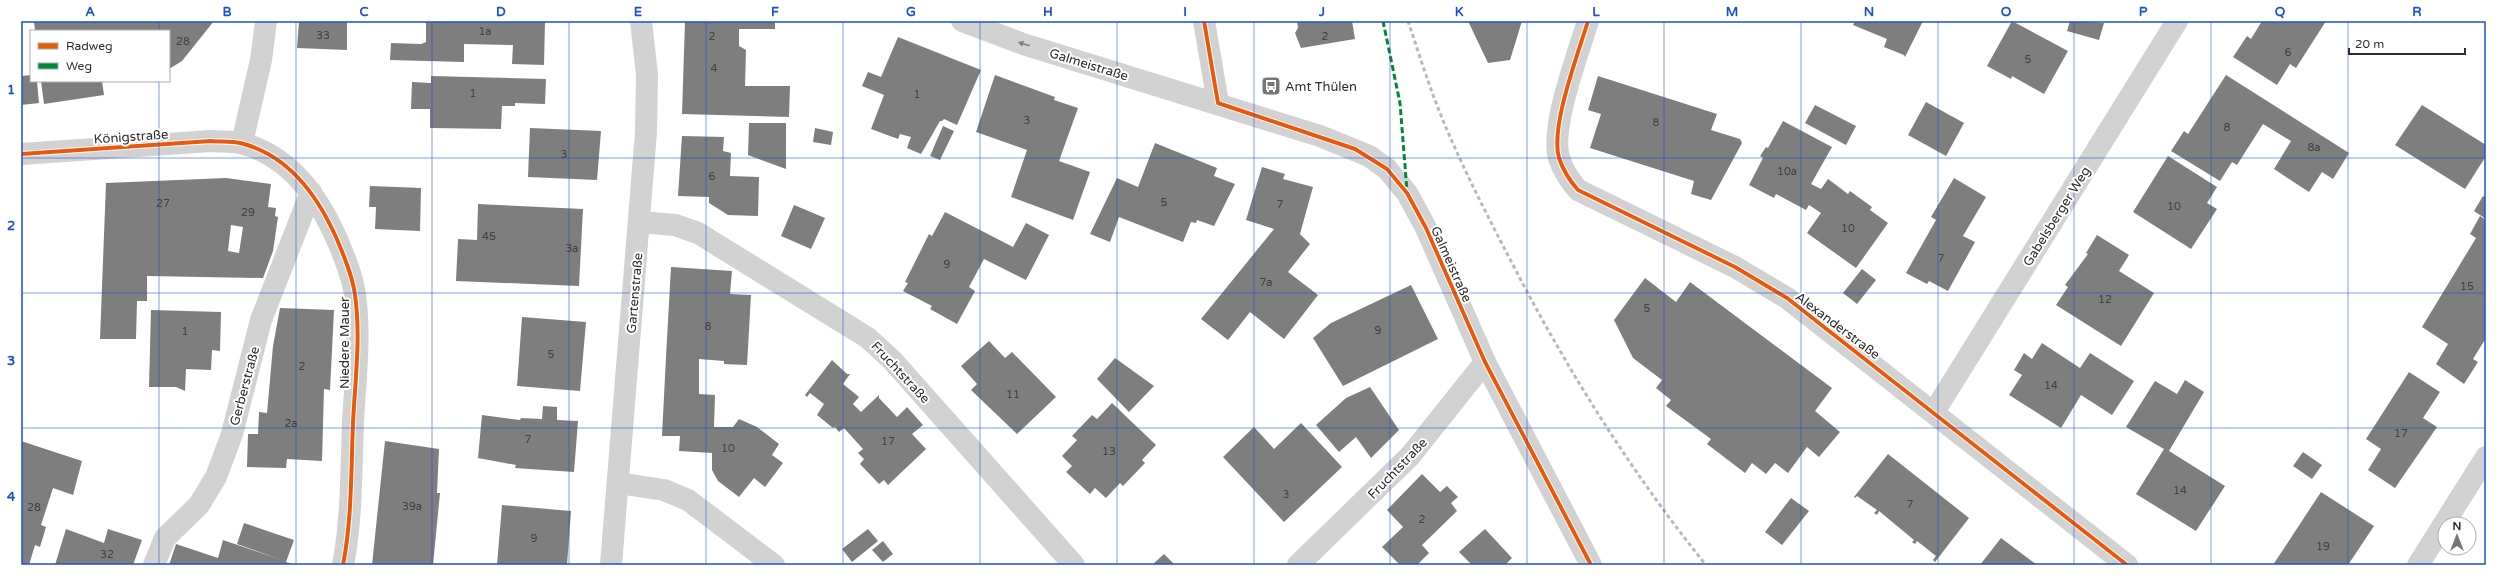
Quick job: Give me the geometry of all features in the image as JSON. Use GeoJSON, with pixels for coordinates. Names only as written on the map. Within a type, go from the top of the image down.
{"type":"FeatureCollection","features":[{"type":"Feature","properties":{"kind":"street"},"geometry":{"type":"LineString","coordinates":[[242,143],[259,74],[266,21]]}},
{"type":"Feature","properties":{"kind":"street","name":"Gartenstraße"},"geometry":{"type":"LineString","coordinates":[[611,565],[640,222],[647,75],[641,21]]}},
{"type":"Feature","properties":{"kind":"street","name":"Galmeistraße"},"geometry":{"type":"LineString","coordinates":[[962,21],[1023,44],[1218,103],[1356,149],[1387,169],[1407,193],[1426,228],[1485,362],[1591,565]]}},
{"type":"Feature","properties":{"kind":"street"},"geometry":{"type":"LineString","coordinates":[[1204,21],[1218,103]]}},
{"type":"Feature","properties":{"kind":"street","name":"Alexanderstraße"},"geometry":{"type":"LineString","coordinates":[[1588,21],[1558,132],[1559,158],[1572,183],[1578,190],[1735,267],[1787,298],[2128,565]]}},
{"type":"Feature","properties":{"kind":"street","name":"Gabelsberger Weg"},"geometry":{"type":"LineString","coordinates":[[1934,412],[2177,21]]}},
{"type":"Feature","properties":{"kind":"street","name":"Königstraße"},"geometry":{"type":"LineString","coordinates":[[21,154],[211,141],[242,143]]}},
{"type":"Feature","properties":{"kind":"street","name":"Niedere Mauer"},"geometry":{"type":"LineString","coordinates":[[242,143],[266,153],[280,161],[311,192],[331,224],[353,282],[356,296],[356,342],[352,458],[349,520],[343,565]]}},
{"type":"Feature","properties":{"kind":"street","name":"Gerberstraße"},"geometry":{"type":"LineString","coordinates":[[154,565],[165,538],[199,505],[216,477],[232,434],[261,320],[311,192]]}},
{"type":"Feature","properties":{"kind":"street","name":"Fruchtstraße"},"geometry":{"type":"LineString","coordinates":[[640,222],[675,225],[698,232],[868,338],[892,360],[1074,565]]}},
{"type":"Feature","properties":{"kind":"street","name":"Fruchtstraße"},"geometry":{"type":"LineString","coordinates":[[1298,565],[1410,456],[1485,362]]}},
{"type":"Feature","properties":{"kind":"street"},"geometry":{"type":"LineString","coordinates":[[2418,565],[2486,458]]}},
{"type":"Feature","properties":{"kind":"street"},"geometry":{"type":"LineString","coordinates":[[618,483],[664,490],[681,496],[774,565]]}},
{"type":"Feature","properties":{"kind":"building"},"geometry":{"type":"Polygon","coordinates":[[[34,21],[214,21],[182,61],[170,68],[170,30],[35,30],[34,21]]]}},
{"type":"Feature","properties":{"kind":"building"},"geometry":{"type":"Polygon","coordinates":[[[299,21],[347,21],[347,50],[297,48],[299,21]]]}},
{"type":"Feature","properties":{"kind":"building"},"geometry":{"type":"Polygon","coordinates":[[[426,21],[545,21],[544,65],[512,64],[513,45],[464,44],[464,62],[390,60],[391,43],[421,44],[426,42],[426,21]]]}},
{"type":"Feature","properties":{"kind":"building"},"geometry":{"type":"Polygon","coordinates":[[[685,21],[775,21],[775,29],[739,29],[739,46],[746,50],[745,86],[790,86],[789,117],[682,114],[685,21]]]}},
{"type":"Feature","properties":{"kind":"building"},"geometry":{"type":"Polygon","coordinates":[[[1297,21],[1352,21],[1355,39],[1301,48],[1295,33],[1298,28],[1297,21]]]}},
{"type":"Feature","properties":{"kind":"building"},"geometry":{"type":"Polygon","coordinates":[[[1468,21],[1522,21],[1510,60],[1488,63],[1468,21]]]}},
{"type":"Feature","properties":{"kind":"building"},"geometry":{"type":"Polygon","coordinates":[[[1855,21],[1923,21],[1905,57],[1904,55],[1884,47],[1887,39],[1853,25],[1855,21]]]}},
{"type":"Feature","properties":{"kind":"building"},"geometry":{"type":"Polygon","coordinates":[[[2012,21],[2068,51],[2044,94],[2012,76],[2011,79],[1987,66],[2012,21]]]}},
{"type":"Feature","properties":{"kind":"building"},"geometry":{"type":"Polygon","coordinates":[[[2070,21],[2104,23],[2099,40],[2067,31],[2070,21]]]}},
{"type":"Feature","properties":{"kind":"building"},"geometry":{"type":"Polygon","coordinates":[[[2262,21],[2326,21],[2296,68],[2290,64],[2277,85],[2233,57],[2247,36],[2251,39],[2262,21]]]}},
{"type":"Feature","properties":{"kind":"building"},"geometry":{"type":"Polygon","coordinates":[[[898,37],[981,70],[957,125],[944,119],[940,121],[921,154],[907,148],[911,137],[900,134],[898,139],[871,129],[884,95],[862,86],[868,72],[881,77],[898,37]]]}},
{"type":"Feature","properties":{"kind":"building"},"geometry":{"type":"Polygon","coordinates":[[[30,75],[30,82],[37,82],[39,103],[21,105],[21,76],[30,75]]]}},
{"type":"Feature","properties":{"kind":"building"},"geometry":{"type":"Polygon","coordinates":[[[995,75],[1055,97],[1054,100],[1078,108],[1059,161],[1090,172],[1073,220],[1011,197],[1027,150],[976,132],[995,75]]]}},
{"type":"Feature","properties":{"kind":"building"},"geometry":{"type":"Polygon","coordinates":[[[2226,75],[2349,153],[2333,179],[2322,172],[2309,192],[2274,169],[2291,141],[2263,124],[2237,165],[2232,162],[2220,181],[2171,151],[2184,131],[2188,134],[2226,75]]]}},
{"type":"Feature","properties":{"kind":"building"},"geometry":{"type":"Polygon","coordinates":[[[431,76],[546,79],[545,104],[515,103],[515,106],[502,106],[501,129],[430,128],[430,109],[411,109],[412,82],[431,83],[431,76]]]}},
{"type":"Feature","properties":{"kind":"building"},"geometry":{"type":"Polygon","coordinates":[[[1598,76],[1717,114],[1711,130],[1740,139],[1742,143],[1711,200],[1691,194],[1694,181],[1590,148],[1601,114],[1588,110],[1598,76]]]}},
{"type":"Feature","properties":{"kind":"building"},"geometry":{"type":"Polygon","coordinates":[[[41,82],[102,82],[104,95],[44,104],[41,82]]]}},
{"type":"Feature","properties":{"kind":"building"},"geometry":{"type":"Polygon","coordinates":[[[1926,102],[1964,123],[1946,156],[1908,135],[1926,102]]]}},
{"type":"Feature","properties":{"kind":"building"},"geometry":{"type":"Polygon","coordinates":[[[1815,105],[1856,126],[1846,145],[1805,123],[1815,105]]]}},
{"type":"Feature","properties":{"kind":"building"},"geometry":{"type":"Polygon","coordinates":[[[2422,105],[2486,145],[2486,156],[2465,189],[2395,145],[2422,105]]]}},
{"type":"Feature","properties":{"kind":"building"},"geometry":{"type":"Polygon","coordinates":[[[1783,121],[1832,147],[1811,184],[1821,189],[1828,179],[1848,194],[1850,191],[1872,207],[1870,210],[1888,223],[1856,268],[1807,233],[1821,213],[1809,205],[1806,210],[1776,194],[1774,198],[1749,185],[1763,158],[1760,156],[1766,147],[1768,148],[1783,121]]]}},
{"type":"Feature","properties":{"kind":"building"},"geometry":{"type":"Polygon","coordinates":[[[749,123],[786,123],[786,169],[748,155],[749,123]]]}},
{"type":"Feature","properties":{"kind":"building"},"geometry":{"type":"Polygon","coordinates":[[[943,126],[954,131],[940,160],[930,156],[943,126]]]}},
{"type":"Feature","properties":{"kind":"building"},"geometry":{"type":"Polygon","coordinates":[[[530,128],[601,131],[597,180],[528,177],[530,128]]]}},
{"type":"Feature","properties":{"kind":"building"},"geometry":{"type":"Polygon","coordinates":[[[815,128],[833,132],[831,145],[813,142],[815,128]]]}},
{"type":"Feature","properties":{"kind":"building"},"geometry":{"type":"Polygon","coordinates":[[[682,136],[724,137],[723,151],[731,153],[730,176],[759,177],[758,216],[728,215],[709,203],[709,197],[678,196],[682,136]]]}},
{"type":"Feature","properties":{"kind":"building"},"geometry":{"type":"Polygon","coordinates":[[[1155,143],[1217,168],[1214,176],[1235,184],[1214,226],[1197,220],[1196,223],[1191,222],[1183,242],[1119,217],[1110,242],[1090,234],[1117,178],[1138,187],[1155,143]]]}},
{"type":"Feature","properties":{"kind":"building"},"geometry":{"type":"Polygon","coordinates":[[[2168,156],[2217,187],[2207,203],[2217,209],[2191,249],[2133,212],[2168,156]]]}},
{"type":"Feature","properties":{"kind":"building"},"geometry":{"type":"Polygon","coordinates":[[[1262,167],[1285,174],[1283,179],[1313,187],[1300,234],[1310,244],[1288,272],[1318,295],[1284,339],[1250,312],[1228,340],[1201,319],[1274,229],[1246,220],[1262,167]]]}},
{"type":"Feature","properties":{"kind":"building"},"geometry":{"type":"Polygon","coordinates":[[[226,178],[271,184],[268,207],[276,208],[275,216],[278,217],[273,251],[263,278],[147,276],[147,301],[137,301],[136,339],[100,339],[106,183],[226,178]],[[231,225],[228,251],[239,253],[243,227],[231,225]]]}},
{"type":"Feature","properties":{"kind":"building"},"geometry":{"type":"Polygon","coordinates":[[[1954,178],[1986,197],[1963,236],[1975,242],[1948,291],[1929,281],[1927,284],[1906,273],[1936,220],[1931,217],[1954,178]]]}},
{"type":"Feature","properties":{"kind":"building"},"geometry":{"type":"Polygon","coordinates":[[[370,186],[421,188],[420,231],[375,229],[376,207],[369,207],[370,186]]]}},
{"type":"Feature","properties":{"kind":"building"},"geometry":{"type":"Polygon","coordinates":[[[2483,196],[2486,198],[2486,219],[2474,211],[2483,196]]]}},
{"type":"Feature","properties":{"kind":"building"},"geometry":{"type":"Polygon","coordinates":[[[478,204],[583,209],[579,286],[456,281],[458,239],[477,240],[478,204]]]}},
{"type":"Feature","properties":{"kind":"building"},"geometry":{"type":"Polygon","coordinates":[[[794,205],[825,218],[811,249],[781,236],[794,205]]]}},
{"type":"Feature","properties":{"kind":"building"},"geometry":{"type":"Polygon","coordinates":[[[945,212],[1013,247],[1026,223],[1049,235],[1026,280],[984,259],[969,287],[975,291],[957,324],[930,309],[932,306],[903,291],[908,283],[905,282],[929,234],[932,236],[945,212]]]}},
{"type":"Feature","properties":{"kind":"building"},"geometry":{"type":"Polygon","coordinates":[[[2480,216],[2486,220],[2486,338],[2473,359],[2478,362],[2464,384],[2436,364],[2448,344],[2422,327],[2476,238],[2470,234],[2480,216]]]}},
{"type":"Feature","properties":{"kind":"building"},"geometry":{"type":"Polygon","coordinates":[[[2097,235],[2129,255],[2119,271],[2154,293],[2121,346],[2056,305],[2068,287],[2065,285],[2088,254],[2086,253],[2097,235]]]}},
{"type":"Feature","properties":{"kind":"building"},"geometry":{"type":"Polygon","coordinates":[[[671,267],[732,271],[730,294],[751,295],[747,365],[724,364],[724,361],[699,359],[699,394],[715,395],[714,427],[733,427],[739,419],[757,427],[779,444],[772,455],[783,463],[765,487],[754,478],[739,497],[718,481],[712,470],[712,453],[679,451],[680,436],[662,436],[671,267]]]}},
{"type":"Feature","properties":{"kind":"building"},"geometry":{"type":"Polygon","coordinates":[[[1862,269],[1876,280],[1857,304],[1843,293],[1862,269]]]}},
{"type":"Feature","properties":{"kind":"building"},"geometry":{"type":"Polygon","coordinates":[[[1645,278],[1676,302],[1690,282],[1832,388],[1815,411],[1840,432],[1819,457],[1807,447],[1788,473],[1775,463],[1766,474],[1752,463],[1745,473],[1707,444],[1711,439],[1666,406],[1671,400],[1656,388],[1662,380],[1633,358],[1614,320],[1645,278]]]}},
{"type":"Feature","properties":{"kind":"building"},"geometry":{"type":"Polygon","coordinates":[[[1411,285],[1438,339],[1343,386],[1313,338],[1331,323],[1411,285]]]}},
{"type":"Feature","properties":{"kind":"building"},"geometry":{"type":"Polygon","coordinates":[[[280,308],[334,310],[330,390],[324,389],[322,461],[287,459],[286,468],[247,467],[248,434],[258,434],[259,412],[267,413],[273,346],[280,308]]]}},
{"type":"Feature","properties":{"kind":"building"},"geometry":{"type":"Polygon","coordinates":[[[151,310],[221,312],[220,351],[212,350],[211,370],[186,369],[185,391],[176,387],[149,387],[151,310]]]}},
{"type":"Feature","properties":{"kind":"building"},"geometry":{"type":"Polygon","coordinates":[[[522,317],[586,322],[580,391],[517,386],[522,317]]]}},
{"type":"Feature","properties":{"kind":"building"},"geometry":{"type":"Polygon","coordinates":[[[989,341],[1005,358],[1012,352],[1056,397],[1017,434],[971,390],[977,384],[961,366],[989,341]]]}},
{"type":"Feature","properties":{"kind":"building"},"geometry":{"type":"Polygon","coordinates":[[[2042,343],[2080,368],[2090,353],[2134,381],[2112,415],[2081,395],[2061,428],[2009,395],[2022,375],[2014,370],[2024,353],[2032,359],[2042,343]]]}},
{"type":"Feature","properties":{"kind":"building"},"geometry":{"type":"Polygon","coordinates":[[[1115,358],[1154,386],[1129,412],[1097,379],[1115,358]]]}},
{"type":"Feature","properties":{"kind":"building"},"geometry":{"type":"Polygon","coordinates":[[[832,360],[847,374],[850,374],[843,384],[859,397],[853,404],[861,412],[879,395],[879,398],[897,417],[907,407],[923,425],[912,434],[926,449],[888,485],[884,480],[879,484],[860,464],[864,459],[858,453],[863,449],[844,428],[839,432],[835,427],[833,428],[817,415],[824,404],[810,393],[807,397],[805,395],[832,360]]]}},
{"type":"Feature","properties":{"kind":"building"},"geometry":{"type":"Polygon","coordinates":[[[2409,372],[2440,392],[2423,418],[2437,427],[2395,488],[2368,470],[2381,449],[2366,439],[2409,372]]]}},
{"type":"Feature","properties":{"kind":"building"},"geometry":{"type":"Polygon","coordinates":[[[2185,380],[2204,392],[2169,451],[2225,486],[2196,531],[2136,494],[2164,449],[2126,427],[2155,381],[2177,394],[2185,380]]]}},
{"type":"Feature","properties":{"kind":"building"},"geometry":{"type":"Polygon","coordinates":[[[1370,387],[1399,430],[1371,458],[1356,437],[1339,452],[1316,425],[1346,398],[1370,387]]]}},
{"type":"Feature","properties":{"kind":"building"},"geometry":{"type":"Polygon","coordinates":[[[1112,403],[1156,445],[1142,460],[1145,463],[1123,486],[1120,483],[1106,498],[1095,488],[1090,494],[1066,472],[1072,466],[1062,456],[1077,440],[1072,436],[1092,415],[1097,419],[1112,403]]]}},
{"type":"Feature","properties":{"kind":"building"},"geometry":{"type":"Polygon","coordinates":[[[543,406],[557,407],[557,420],[578,421],[574,472],[515,468],[516,465],[478,458],[482,415],[520,420],[521,418],[542,419],[543,406]]]}},
{"type":"Feature","properties":{"kind":"building"},"geometry":{"type":"Polygon","coordinates":[[[1301,423],[1342,467],[1284,522],[1223,457],[1254,427],[1274,449],[1301,423]]]}},
{"type":"Feature","properties":{"kind":"building"},"geometry":{"type":"Polygon","coordinates":[[[21,441],[82,461],[73,495],[53,488],[41,525],[46,527],[40,547],[35,545],[29,565],[21,565],[21,441]]]}},
{"type":"Feature","properties":{"kind":"building"},"geometry":{"type":"Polygon","coordinates":[[[385,441],[439,449],[437,493],[440,493],[433,565],[372,565],[385,441]]]}},
{"type":"Feature","properties":{"kind":"building"},"geometry":{"type":"Polygon","coordinates":[[[2303,452],[2322,465],[2312,479],[2293,466],[2303,452]]]}},
{"type":"Feature","properties":{"kind":"building"},"geometry":{"type":"Polygon","coordinates":[[[1888,454],[1969,518],[1935,562],[1933,560],[1936,556],[1917,541],[1915,544],[1912,542],[1914,540],[1879,511],[1877,515],[1874,513],[1877,510],[1857,496],[1855,498],[1854,497],[1888,454]]]}},
{"type":"Feature","properties":{"kind":"building"},"geometry":{"type":"Polygon","coordinates":[[[1422,474],[1440,492],[1447,486],[1458,497],[1451,503],[1457,511],[1422,545],[1429,553],[1417,565],[1400,565],[1382,547],[1403,527],[1387,510],[1422,474]]]}},
{"type":"Feature","properties":{"kind":"building"},"geometry":{"type":"Polygon","coordinates":[[[2321,492],[2374,526],[2348,565],[2273,565],[2321,492]]]}},
{"type":"Feature","properties":{"kind":"building"},"geometry":{"type":"Polygon","coordinates":[[[1791,498],[1809,511],[1782,545],[1765,532],[1791,498]]]}},
{"type":"Feature","properties":{"kind":"building"},"geometry":{"type":"Polygon","coordinates":[[[502,505],[571,511],[567,565],[497,565],[502,505]]]}},
{"type":"Feature","properties":{"kind":"building"},"geometry":{"type":"Polygon","coordinates":[[[244,523],[294,540],[286,562],[296,565],[169,565],[176,544],[218,558],[223,540],[282,560],[237,544],[244,523]]]}},
{"type":"Feature","properties":{"kind":"building"},"geometry":{"type":"Polygon","coordinates":[[[66,529],[104,543],[108,529],[142,540],[133,565],[55,565],[66,529]]]}},
{"type":"Feature","properties":{"kind":"building"},"geometry":{"type":"Polygon","coordinates":[[[868,529],[878,541],[852,562],[842,549],[868,529]]]}},
{"type":"Feature","properties":{"kind":"building"},"geometry":{"type":"Polygon","coordinates":[[[1485,529],[1512,558],[1505,565],[1472,565],[1459,552],[1485,529]]]}},
{"type":"Feature","properties":{"kind":"building"},"geometry":{"type":"Polygon","coordinates":[[[2001,538],[2037,565],[1980,565],[2001,538]]]}},
{"type":"Feature","properties":{"kind":"building"},"geometry":{"type":"Polygon","coordinates":[[[883,541],[893,554],[883,562],[872,550],[883,541]]]}},
{"type":"Feature","properties":{"kind":"building"},"geometry":{"type":"Polygon","coordinates":[[[1164,554],[1175,565],[1152,565],[1164,554]]]}},
{"type":"Feature","properties":{"kind":"railway"},"geometry":{"type":"LineString","coordinates":[[1408,21],[1423,67],[1448,132],[1484,209],[1534,305],[1578,382],[1626,457],[1678,530],[1706,565]]}},
{"type":"Feature","properties":{"kind":"marked path"},"geometry":{"type":"LineString","coordinates":[[1383,21],[1400,103],[1407,191]]}},
{"type":"Feature","properties":{"kind":"cycle path"},"geometry":{"type":"LineString","coordinates":[[1204,21],[1218,103],[1355,149],[1387,169],[1407,193],[1426,228],[1485,362],[1591,565]]}},
{"type":"Feature","properties":{"kind":"cycle path"},"geometry":{"type":"LineString","coordinates":[[1588,21],[1566,90],[1558,128],[1557,145],[1559,158],[1570,179],[1578,190],[1735,267],[1787,298],[2127,565]]}},
{"type":"Feature","properties":{"kind":"cycle path"},"geometry":{"type":"LineString","coordinates":[[21,154],[211,141],[236,142],[262,151],[278,160],[292,172],[316,200],[334,232],[348,266],[353,283],[357,311],[357,359],[351,494],[343,565]]}},
{"type":"Feature","properties":{"kind":"place","name":"Amt Thülen"},"geometry":{"type":"Point","coordinates":[1271,86]}}]}
